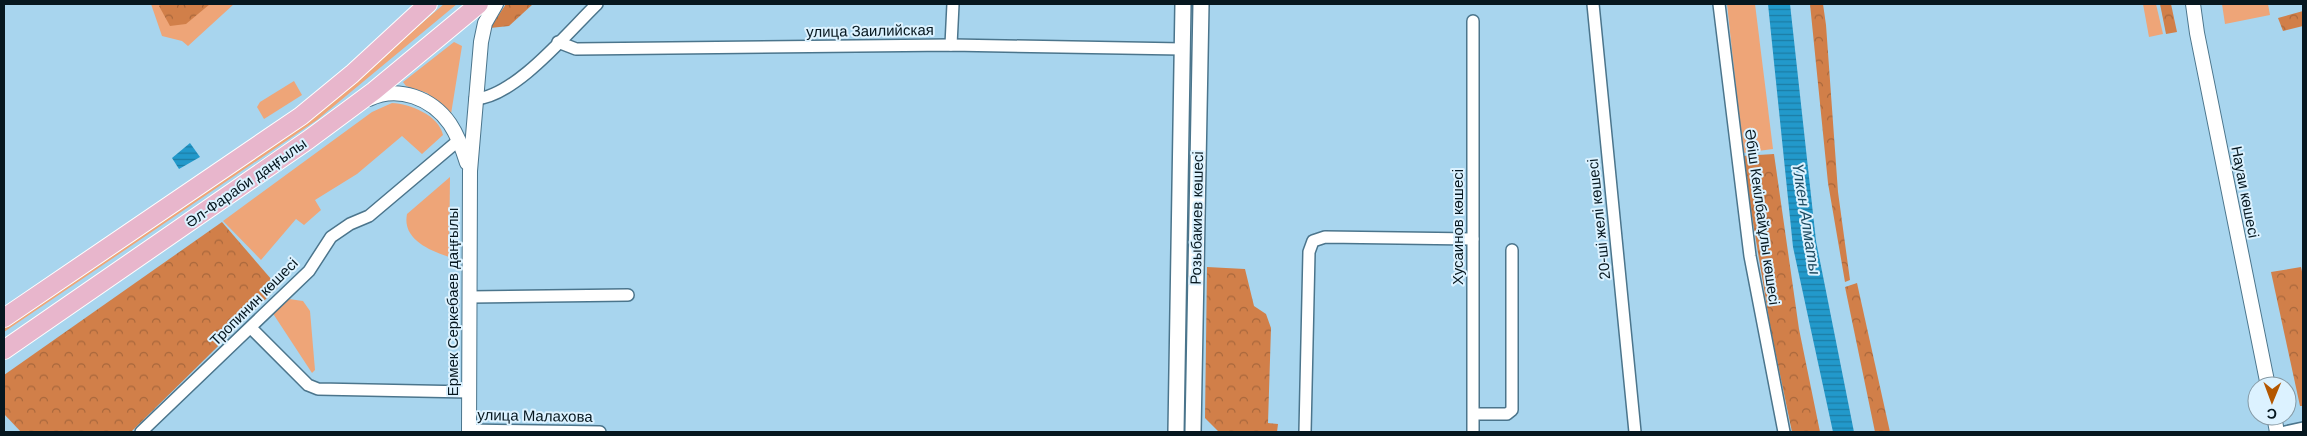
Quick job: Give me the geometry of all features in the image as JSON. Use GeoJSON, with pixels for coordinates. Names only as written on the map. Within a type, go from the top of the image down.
{"type":"FeatureCollection","features":[{"type":"Feature","properties":{"kind":"main road","name":"Әл-Фараби даңғылы"},"geometry":{"type":"LineString","coordinates":[[4,318],[301,116],[352,74],[428,4]]}},
{"type":"Feature","properties":{"kind":"main road","name":"Әл-Фараби даңғылы"},"geometry":{"type":"LineString","coordinates":[[4,350],[351,109],[479,4]]}},
{"type":"Feature","properties":{"kind":"main road","name":"Розыбакиев көшесі"},"geometry":{"type":"LineString","coordinates":[[1176,432],[1183,4]]}},
{"type":"Feature","properties":{"kind":"main road","name":"Розыбакиев көшесі"},"geometry":{"type":"LineString","coordinates":[[1193,432],[1201,4]]}},
{"type":"Feature","properties":{"kind":"street","name":"Ермек Серкебаев даңғылы"},"geometry":{"type":"LineString","coordinates":[[469,431],[470,171],[481,42],[485,24],[496,4]]}},
{"type":"Feature","properties":{"kind":"street"},"geometry":{"type":"LineString","coordinates":[[475,99],[487,98],[521,78],[597,4]]}},
{"type":"Feature","properties":{"kind":"street"},"geometry":{"type":"LineString","coordinates":[[951,45],[953,4]]}},
{"type":"Feature","properties":{"kind":"street","name":"20-ші желі көшесі"},"geometry":{"type":"LineString","coordinates":[[1593,4],[1635,432]]}},
{"type":"Feature","properties":{"kind":"street","name":"Әбіш Кекілбайұлы көшесі"},"geometry":{"type":"LineString","coordinates":[[1719,4],[1750,256],[1784,432]]}},
{"type":"Feature","properties":{"kind":"street","name":"Науаи көшесі"},"geometry":{"type":"LineString","coordinates":[[2193,4],[2197,33],[2266,376]]}},
{"type":"Feature","properties":{"kind":"street","name":"Хусаинов көшесі"},"geometry":{"type":"LineString","coordinates":[[1473,21],[1473,432]]}},
{"type":"Feature","properties":{"kind":"street","name":"улица Заилийская"},"geometry":{"type":"LineString","coordinates":[[558,42],[576,49],[951,45],[1182,49]]}},
{"type":"Feature","properties":{"kind":"street"},"geometry":{"type":"LineString","coordinates":[[351,109],[385,93],[408,94],[438,110],[450,124],[459,140],[470,171]]}},
{"type":"Feature","properties":{"kind":"street","name":"Тропинин көшесі"},"geometry":{"type":"LineString","coordinates":[[141,432],[309,271],[330,237],[350,224],[369,216],[459,140]]}},
{"type":"Feature","properties":{"kind":"street"},"geometry":{"type":"LineString","coordinates":[[1304,432],[1309,252],[1313,241],[1326,237],[1473,238]]}},
{"type":"Feature","properties":{"kind":"street"},"geometry":{"type":"LineString","coordinates":[[1474,414],[1509,414],[1512,410],[1512,250]]}},
{"type":"Feature","properties":{"kind":"street"},"geometry":{"type":"LineString","coordinates":[[470,297],[628,295]]}},
{"type":"Feature","properties":{"kind":"street"},"geometry":{"type":"LineString","coordinates":[[251,328],[308,385],[318,389],[469,392]]}},
{"type":"Feature","properties":{"kind":"street"},"geometry":{"type":"LineString","coordinates":[[2285,432],[2303,428]]}},
{"type":"Feature","properties":{"kind":"street","name":"улица Малахова"},"geometry":{"type":"LineString","coordinates":[[469,431],[600,432]]}},
{"type":"Feature","properties":{"kind":"shaded area"},"geometry":{"type":"Polygon","coordinates":[[[151,4],[234,4],[188,46],[182,41],[162,36],[151,4]]]}},
{"type":"Feature","properties":{"kind":"shaded area"},"geometry":{"type":"Polygon","coordinates":[[[444,4],[457,4],[317,120],[4,332],[4,326],[365,72],[444,4]]]}},
{"type":"Feature","properties":{"kind":"shaded area"},"geometry":{"type":"Polygon","coordinates":[[[1727,4],[1755,4],[1773,149],[1743,153],[1727,4]]]}},
{"type":"Feature","properties":{"kind":"shaded area"},"geometry":{"type":"Polygon","coordinates":[[[2143,4],[2156,4],[2163,34],[2149,37],[2143,4]]]}},
{"type":"Feature","properties":{"kind":"shaded area"},"geometry":{"type":"Polygon","coordinates":[[[2222,4],[2268,4],[2270,15],[2225,24],[2222,4]]]}},
{"type":"Feature","properties":{"kind":"shaded area"},"geometry":{"type":"Polygon","coordinates":[[[454,42],[462,46],[451,114],[427,93],[406,86],[403,82],[454,42]]]}},
{"type":"Feature","properties":{"kind":"shaded area"},"geometry":{"type":"Polygon","coordinates":[[[294,81],[302,95],[264,119],[257,107],[260,102],[294,81]]]}},
{"type":"Feature","properties":{"kind":"shaded area"},"geometry":{"type":"Polygon","coordinates":[[[392,103],[415,108],[430,116],[436,122],[443,135],[422,154],[402,136],[357,174],[315,200],[321,210],[304,225],[296,219],[261,260],[223,221],[372,112],[392,103]]]}},
{"type":"Feature","properties":{"kind":"shaded area"},"geometry":{"type":"Polygon","coordinates":[[[450,177],[449,257],[433,251],[413,237],[407,223],[407,214],[450,177]]]}},
{"type":"Feature","properties":{"kind":"shaded area"},"geometry":{"type":"Polygon","coordinates":[[[289,299],[303,301],[310,311],[315,370],[312,373],[272,312],[289,299]]]}},
{"type":"Feature","properties":{"kind":"green space"},"geometry":{"type":"Polygon","coordinates":[[[162,4],[210,4],[186,24],[170,26],[159,6],[162,4]]]}},
{"type":"Feature","properties":{"kind":"green space"},"geometry":{"type":"Polygon","coordinates":[[[506,4],[533,4],[509,26],[490,28],[506,4]]]}},
{"type":"Feature","properties":{"kind":"green space"},"geometry":{"type":"Polygon","coordinates":[[[1810,4],[1823,4],[1826,25],[1838,192],[1850,280],[1845,282],[1828,183],[1810,4]]]}},
{"type":"Feature","properties":{"kind":"green space"},"geometry":{"type":"Polygon","coordinates":[[[2160,4],[2171,4],[2177,32],[2166,34],[2160,4]]]}},
{"type":"Feature","properties":{"kind":"green space"},"geometry":{"type":"Polygon","coordinates":[[[2303,11],[2303,26],[2283,31],[2278,18],[2303,11]]]}},
{"type":"Feature","properties":{"kind":"green space"},"geometry":{"type":"Polygon","coordinates":[[[1774,154],[1799,329],[1820,432],[1792,432],[1771,331],[1742,156],[1774,154]]]}},
{"type":"Feature","properties":{"kind":"green space"},"geometry":{"type":"Polygon","coordinates":[[[222,222],[278,287],[131,432],[21,432],[4,414],[4,375],[222,222]]]}},
{"type":"Feature","properties":{"kind":"green space"},"geometry":{"type":"Polygon","coordinates":[[[1207,267],[1245,269],[1254,306],[1266,314],[1271,328],[1268,423],[1278,424],[1277,432],[1219,432],[1205,418],[1207,267]]]}},
{"type":"Feature","properties":{"kind":"green space"},"geometry":{"type":"Polygon","coordinates":[[[2301,267],[2303,276],[2303,406],[2300,406],[2297,392],[2297,376],[2294,376],[2271,272],[2301,267]]]}},
{"type":"Feature","properties":{"kind":"green space"},"geometry":{"type":"Polygon","coordinates":[[[1857,283],[1890,432],[1875,432],[1845,287],[1857,283]]]}},
{"type":"Feature","properties":{"kind":"water","name":"Үлкен Алматы"},"geometry":{"type":"Polygon","coordinates":[[[1768,4],[1790,4],[1816,241],[1854,432],[1833,432],[1793,247],[1768,4]]]}},
{"type":"Feature","properties":{"kind":"water"},"geometry":{"type":"Polygon","coordinates":[[[190,143],[200,157],[179,169],[172,158],[190,143]]]}}]}
